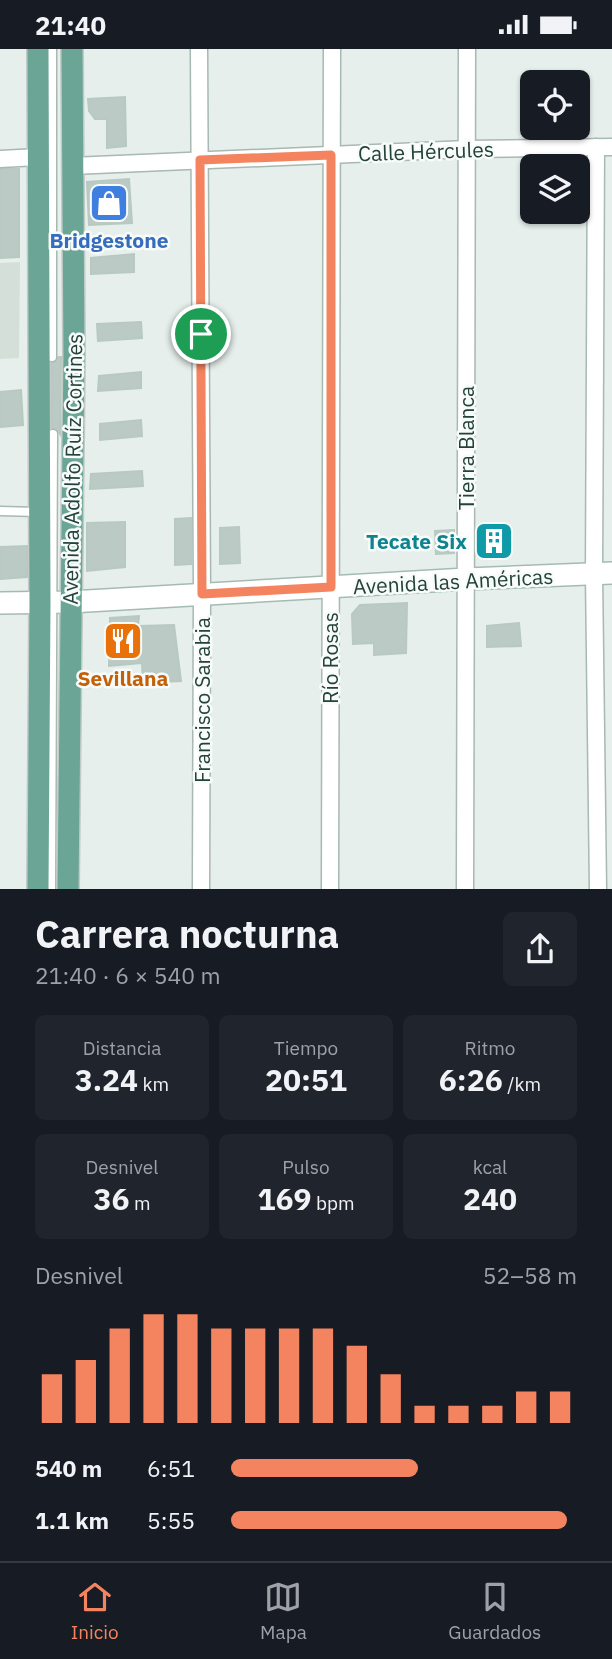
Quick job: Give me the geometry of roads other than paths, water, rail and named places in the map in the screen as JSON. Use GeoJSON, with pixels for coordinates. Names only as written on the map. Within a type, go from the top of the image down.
{"type":"FeatureCollection","features":[{"type":"Feature","properties":{"kind":"main road","name":"Avenida Adolfo Ruíz Cortines"},"geometry":{"type":"LineString","coordinates":[[38,49],[40,512],[56,602],[68,889]]}},
{"type":"Feature","properties":{"kind":"main road","name":"Avenida Adolfo Ruíz Cortines"},"geometry":{"type":"LineString","coordinates":[[38,889],[74,355],[72,49]]}},
{"type":"Feature","properties":{"kind":"main road","name":"Avenida las Américas"},"geometry":{"type":"LineString","coordinates":[[0,603],[603,574]]}},
{"type":"Feature","properties":{"kind":"street","name":"Francisco Sarabia"},"geometry":{"type":"LineString","coordinates":[[199,49],[201,889]]}},
{"type":"Feature","properties":{"kind":"street","name":"Río Rosas"},"geometry":{"type":"LineString","coordinates":[[330,889],[332,49]]}},
{"type":"Feature","properties":{"kind":"street","name":"Tierra Blanca"},"geometry":{"type":"LineString","coordinates":[[465,889],[467,49]]}},
{"type":"Feature","properties":{"kind":"street"},"geometry":{"type":"LineString","coordinates":[[598,889],[603,574],[604,147]]}},
{"type":"Feature","properties":{"kind":"street","name":"Calle Hércules"},"geometry":{"type":"LineString","coordinates":[[72,166],[467,149],[604,147]]}},
{"type":"Feature","properties":{"kind":"street"},"geometry":{"type":"LineString","coordinates":[[0,159],[38,157]]}},
{"type":"Feature","properties":{"kind":"lane"},"geometry":{"type":"LineString","coordinates":[[52,49],[52,357]]}},
{"type":"Feature","properties":{"kind":"lane"},"geometry":{"type":"LineString","coordinates":[[63,49],[63,202]]}},
{"type":"Feature","properties":{"kind":"lane"},"geometry":{"type":"LineString","coordinates":[[53,435],[61,889]]}},
{"type":"Feature","properties":{"kind":"lane"},"geometry":{"type":"LineString","coordinates":[[51,889],[56,602],[63,487]]}},
{"type":"Feature","properties":{"kind":"lane"},"geometry":{"type":"LineString","coordinates":[[0,511],[40,512]]}},
{"type":"Feature","properties":{"kind":"place","name":"Bridgestone"},"geometry":{"type":"Point","coordinates":[109,203]}},
{"type":"Feature","properties":{"kind":"place","name":"Tecate Six"},"geometry":{"type":"Point","coordinates":[494,541]}},
{"type":"Feature","properties":{"kind":"place","name":"Sevillana"},"geometry":{"type":"Point","coordinates":[123,641]}}]}
